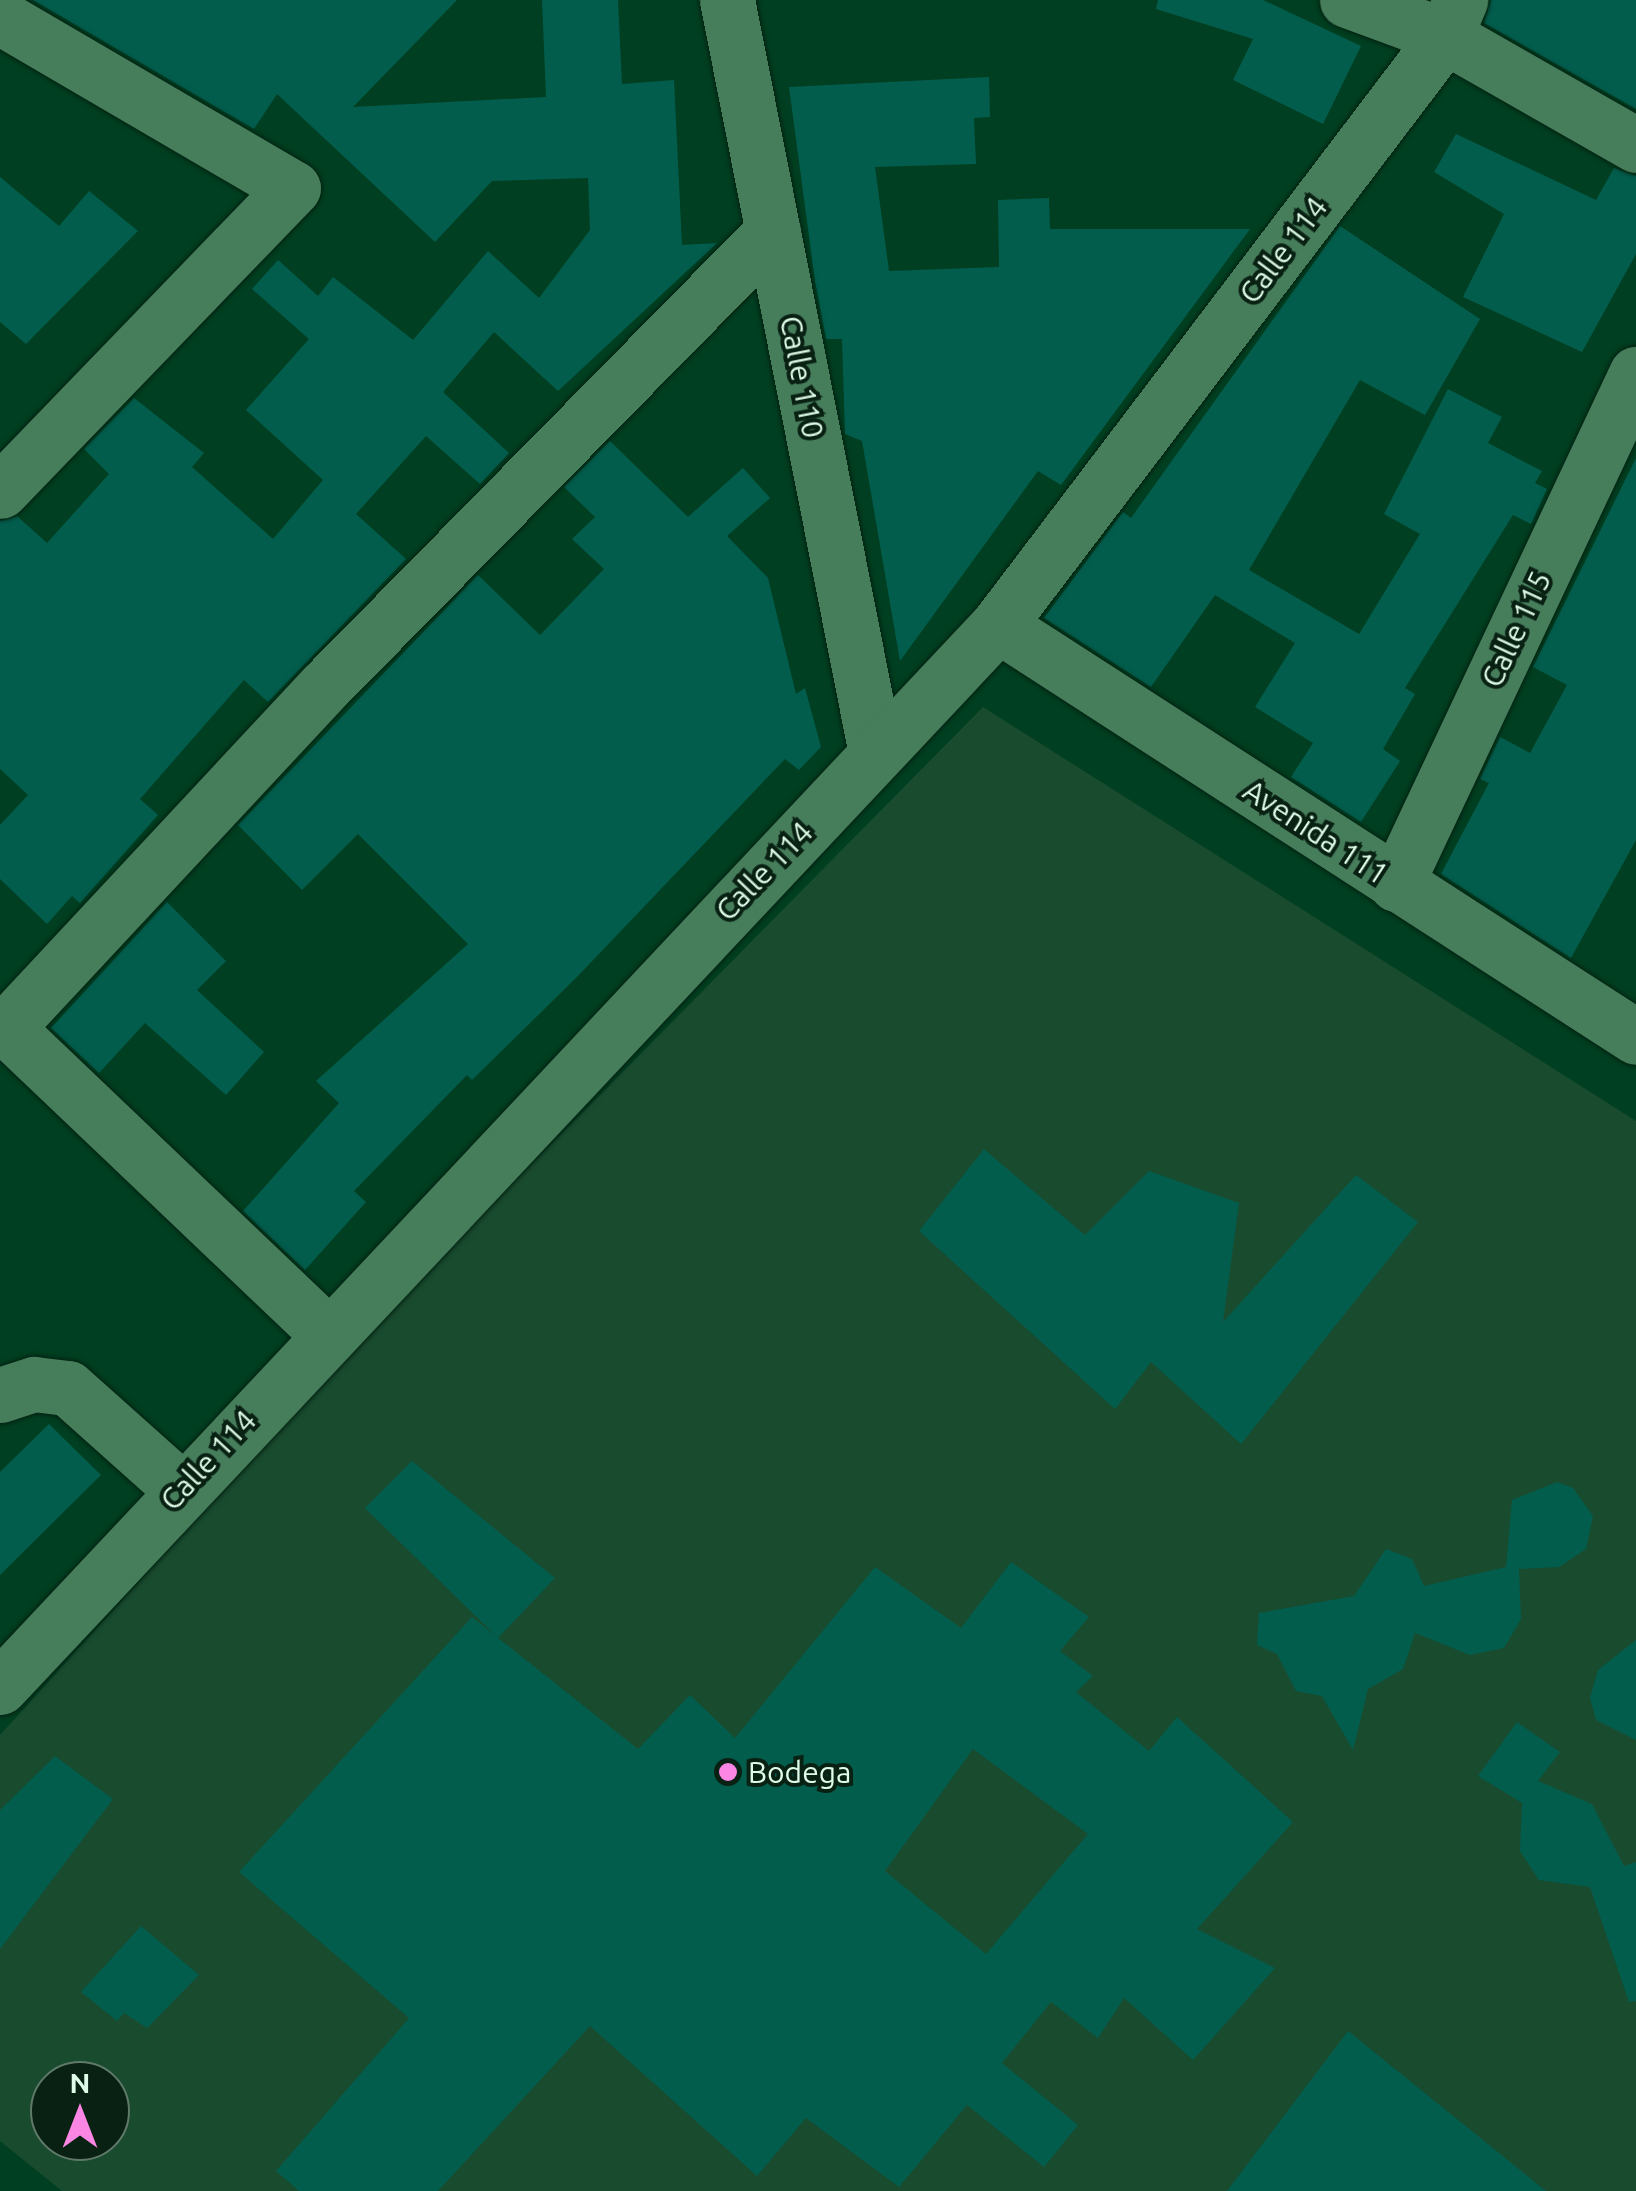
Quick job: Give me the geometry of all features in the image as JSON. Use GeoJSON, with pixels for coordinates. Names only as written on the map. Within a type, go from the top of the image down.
{"type":"FeatureCollection","features":[{"type":"Feature","properties":{"kind":"street","name":"Calle 110"},"geometry":{"type":"LineString","coordinates":[[727,0],[876,753]]}},
{"type":"Feature","properties":{"kind":"street"},"geometry":{"type":"LineString","coordinates":[[1347,0],[1452,18],[1636,145]]}},
{"type":"Feature","properties":{"kind":"street"},"geometry":{"type":"LineString","coordinates":[[0,17],[294,188],[0,491]]}},
{"type":"Feature","properties":{"kind":"street","name":"Calle 114"},"geometry":{"type":"LineString","coordinates":[[0,1687],[325,1332],[998,625],[1452,18]]}},
{"type":"Feature","properties":{"kind":"street"},"geometry":{"type":"LineString","coordinates":[[325,1332],[3,1025],[326,685],[774,231]]}},
{"type":"Feature","properties":{"kind":"street","name":"Calle 115"},"geometry":{"type":"LineString","coordinates":[[1396,884],[1636,374]]}},
{"type":"Feature","properties":{"kind":"street","name":"Avenida 111"},"geometry":{"type":"LineString","coordinates":[[998,625],[1636,1037]]}},
{"type":"Feature","properties":{"kind":"street"},"geometry":{"type":"LineString","coordinates":[[0,1395],[34,1384],[68,1388],[180,1489]]}},
{"type":"Feature","properties":{"kind":"shaded area"},"geometry":{"type":"Polygon","coordinates":[[[983,707],[1636,1121],[1636,2191],[62,2191],[0,2141],[0,1735],[366,1332],[983,707]]]}},
{"type":"Feature","properties":{"kind":"building"},"geometry":{"type":"Polygon","coordinates":[[[33,0],[457,0],[353,107],[546,97],[542,0],[618,0],[622,84],[674,80],[682,245],[717,243],[558,391],[494,332],[443,392],[509,453],[480,484],[426,436],[356,514],[406,559],[268,702],[244,680],[140,799],[158,815],[80,903],[72,896],[47,924],[0,879],[0,825],[28,795],[0,769],[0,521],[17,516],[47,543],[109,474],[84,449],[134,398],[204,453],[192,467],[273,539],[323,480],[246,410],[309,339],[252,289],[278,260],[318,296],[333,277],[413,340],[488,251],[539,298],[590,230],[588,178],[492,181],[435,242],[277,94],[254,129],[33,0]]]}},
{"type":"Feature","properties":{"kind":"building"},"geometry":{"type":"Polygon","coordinates":[[[1158,0],[1263,0],[1361,46],[1323,124],[1233,80],[1253,39],[1156,9],[1158,0]]]}},
{"type":"Feature","properties":{"kind":"building"},"geometry":{"type":"Polygon","coordinates":[[[1491,0],[1636,0],[1636,109],[1484,23],[1491,0]]]}},
{"type":"Feature","properties":{"kind":"building"},"geometry":{"type":"Polygon","coordinates":[[[989,77],[990,117],[974,118],[976,164],[875,167],[889,271],[999,267],[998,200],[1049,198],[1050,229],[1250,229],[1061,485],[1038,471],[900,661],[862,441],[845,434],[842,339],[826,339],[789,87],[989,77]]]}},
{"type":"Feature","properties":{"kind":"building"},"geometry":{"type":"Polygon","coordinates":[[[1456,134],[1596,200],[1614,168],[1636,176],[1636,254],[1582,352],[1463,297],[1504,214],[1434,172],[1456,134]]]}},
{"type":"Feature","properties":{"kind":"building"},"geometry":{"type":"Polygon","coordinates":[[[0,177],[59,226],[89,191],[138,231],[26,344],[0,322],[0,177]]]}},
{"type":"Feature","properties":{"kind":"building"},"geometry":{"type":"Polygon","coordinates":[[[1340,226],[1480,319],[1425,415],[1360,380],[1249,570],[1359,634],[1420,534],[1384,514],[1448,389],[1502,417],[1488,443],[1542,471],[1535,483],[1547,489],[1531,524],[1513,515],[1405,688],[1415,694],[1383,749],[1400,761],[1361,822],[1291,777],[1313,743],[1255,707],[1295,643],[1215,595],[1151,687],[1044,618],[1123,512],[1131,518],[1340,226]]]}},
{"type":"Feature","properties":{"kind":"building"},"geometry":{"type":"Polygon","coordinates":[[[610,441],[688,517],[743,468],[770,498],[727,536],[768,578],[796,694],[805,688],[821,747],[799,770],[785,759],[576,978],[472,1080],[467,1075],[354,1191],[366,1202],[305,1270],[243,1211],[339,1103],[316,1081],[468,944],[358,834],[302,890],[238,825],[478,575],[540,635],[604,569],[572,539],[595,517],[564,487],[610,441]]]}},
{"type":"Feature","properties":{"kind":"building"},"geometry":{"type":"Polygon","coordinates":[[[1636,458],[1636,840],[1571,958],[1441,874],[1489,783],[1480,779],[1500,737],[1530,753],[1567,685],[1533,667],[1636,458]]]}},
{"type":"Feature","properties":{"kind":"building"},"geometry":{"type":"Polygon","coordinates":[[[167,902],[226,961],[197,990],[264,1052],[226,1095],[145,1023],[99,1073],[51,1028],[167,902]]]}},
{"type":"Feature","properties":{"kind":"building"},"geometry":{"type":"Polygon","coordinates":[[[984,1149],[1085,1235],[1149,1171],[1239,1203],[1223,1322],[1356,1175],[1418,1222],[1241,1444],[1151,1362],[1115,1409],[919,1231],[984,1149]]]}},
{"type":"Feature","properties":{"kind":"building"},"geometry":{"type":"Polygon","coordinates":[[[49,1424],[101,1475],[0,1575],[0,1472],[49,1424]]]}},
{"type":"Feature","properties":{"kind":"building"},"geometry":{"type":"Polygon","coordinates":[[[412,1461],[555,1578],[498,1638],[365,1508],[412,1461]]]}},
{"type":"Feature","properties":{"kind":"building"},"geometry":{"type":"Polygon","coordinates":[[[1557,1482],[1573,1488],[1593,1516],[1586,1549],[1559,1567],[1519,1569],[1521,1619],[1504,1648],[1470,1655],[1415,1633],[1403,1669],[1368,1689],[1353,1750],[1322,1696],[1296,1691],[1277,1654],[1257,1645],[1259,1613],[1354,1596],[1386,1549],[1412,1559],[1424,1586],[1506,1567],[1512,1500],[1557,1482]]]}},
{"type":"Feature","properties":{"kind":"building"},"geometry":{"type":"Polygon","coordinates":[[[1011,1562],[1089,1617],[1060,1651],[1093,1676],[1076,1692],[1149,1751],[1177,1717],[1293,1822],[1197,1929],[1275,1968],[1193,2060],[1124,1998],[1098,2038],[1051,2002],[1002,2063],[1078,2125],[1044,2167],[967,2105],[899,2187],[806,2118],[757,2176],[590,2026],[438,2191],[299,2191],[276,2171],[409,2018],[239,1872],[472,1617],[638,1749],[690,1695],[735,1738],[875,1567],[961,1628],[1011,1562]],[[973,1749],[885,1871],[986,1954],[1088,1834],[973,1749]]]}},
{"type":"Feature","properties":{"kind":"building"},"geometry":{"type":"Polygon","coordinates":[[[1636,1640],[1636,1740],[1596,1720],[1590,1698],[1598,1670],[1636,1640]]]}},
{"type":"Feature","properties":{"kind":"building"},"geometry":{"type":"Polygon","coordinates":[[[1517,1722],[1560,1752],[1538,1781],[1592,1804],[1624,1866],[1636,1862],[1636,2001],[1629,2002],[1590,1887],[1539,1880],[1520,1851],[1522,1803],[1478,1776],[1517,1722]]]}},
{"type":"Feature","properties":{"kind":"building"},"geometry":{"type":"Polygon","coordinates":[[[55,1756],[113,1799],[0,1949],[0,1810],[55,1756]]]}},
{"type":"Feature","properties":{"kind":"building"},"geometry":{"type":"Polygon","coordinates":[[[141,1926],[199,1975],[147,2028],[124,2013],[117,2021],[81,1992],[141,1926]]]}},
{"type":"Feature","properties":{"kind":"building"},"geometry":{"type":"Polygon","coordinates":[[[1348,2031],[1546,2191],[1227,2191],[1348,2031]]]}},
{"type":"Feature","properties":{"kind":"place","name":"Bodega"},"geometry":{"type":"Point","coordinates":[728,1772]}}]}
